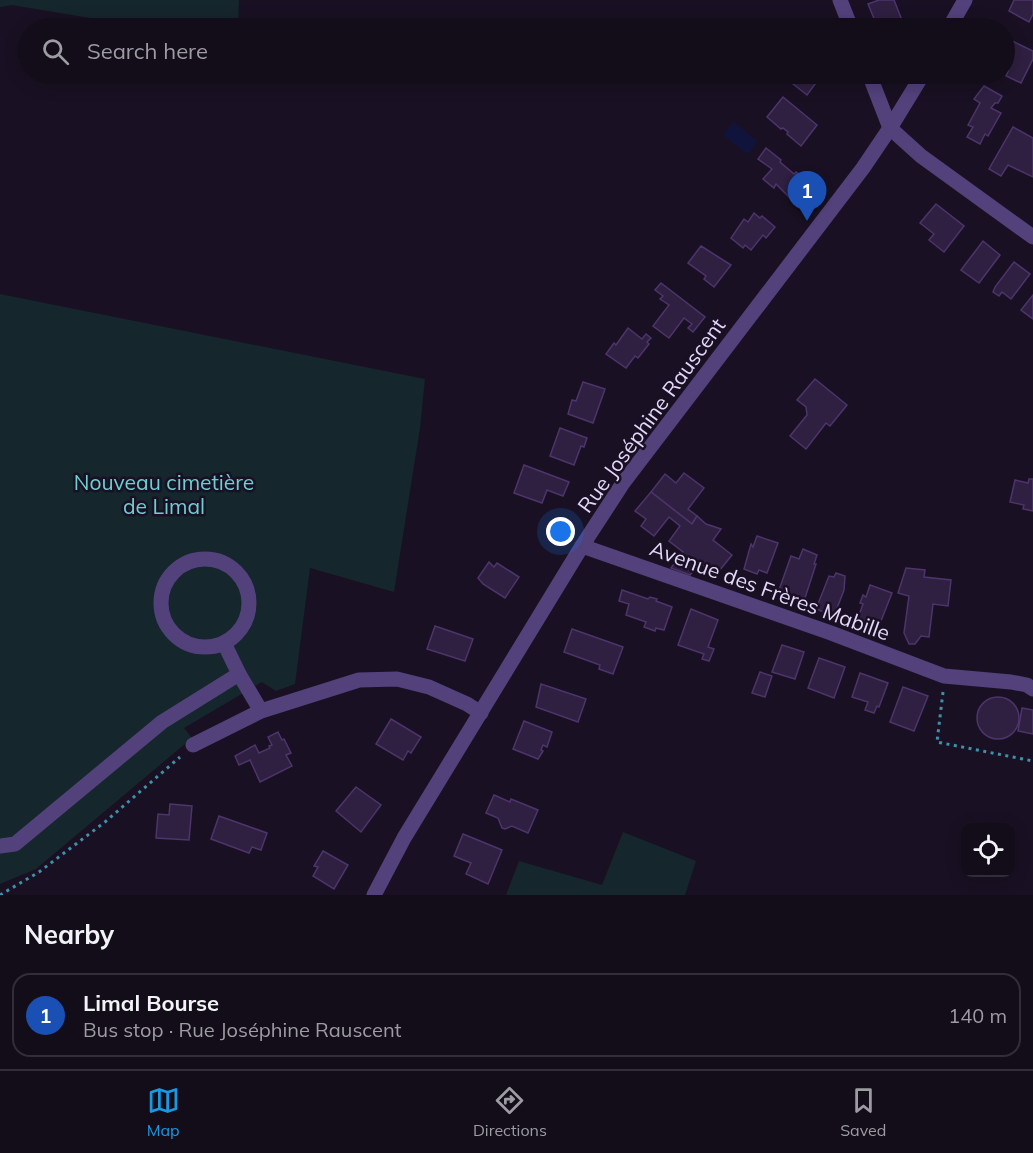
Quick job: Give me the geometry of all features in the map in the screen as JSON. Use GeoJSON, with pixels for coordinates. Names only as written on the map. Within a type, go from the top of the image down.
{"type":"FeatureCollection","features":[{"type":"Feature","properties":{"kind":"street"},"geometry":{"type":"LineString","coordinates":[[840,0],[847,18]]}},
{"type":"Feature","properties":{"kind":"street"},"geometry":{"type":"LineString","coordinates":[[955,18],[965,0]]}},
{"type":"Feature","properties":{"kind":"street"},"geometry":{"type":"LineString","coordinates":[[873,84],[890,128],[921,156],[1033,237]]}},
{"type":"Feature","properties":{"kind":"street","name":"Rue Joséphine Rauscent"},"geometry":{"type":"LineString","coordinates":[[374,895],[404,838],[582,546],[623,483],[825,219],[890,128],[917,84]]}},
{"type":"Feature","properties":{"kind":"street","name":"Avenue des Frères Mabille"},"geometry":{"type":"LineString","coordinates":[[582,546],[831,633],[942,675],[1011,682],[1028,685],[1033,689]]}},
{"type":"Feature","properties":{"kind":"street"},"geometry":{"type":"LineString","coordinates":[[195,560],[213,560],[230,567],[243,580],[249,598],[247,616],[238,632],[224,644],[206,648],[188,644],[172,634],[163,618],[160,600],[166,582],[178,568],[195,560]]}},
{"type":"Feature","properties":{"kind":"street"},"geometry":{"type":"LineString","coordinates":[[224,644],[261,711]]}},
{"type":"Feature","properties":{"kind":"street"},"geometry":{"type":"LineString","coordinates":[[0,846],[15,844],[162,722],[239,674]]}},
{"type":"Feature","properties":{"kind":"street"},"geometry":{"type":"LineString","coordinates":[[193,746],[261,711],[358,680],[397,679],[429,687],[481,713]]}},
{"type":"Feature","properties":{"kind":"path"},"geometry":{"type":"LineString","coordinates":[[942,675],[943,686],[937,742],[1033,761]]}},
{"type":"Feature","properties":{"kind":"path"},"geometry":{"type":"LineString","coordinates":[[0,895],[39,872],[105,822],[193,746]]}},
{"type":"Feature","properties":{"kind":"green space"},"geometry":{"type":"Polygon","coordinates":[[[0,0],[239,0],[238,18],[90,18],[12,5],[0,7],[0,0]]]}},
{"type":"Feature","properties":{"kind":"green space","name":"Nouveau cimetière de Limal"},"geometry":{"type":"Polygon","coordinates":[[[0,294],[425,379],[420,428],[394,592],[310,568],[295,684],[276,691],[262,682],[184,728],[192,738],[36,869],[0,884],[0,294]]]}},
{"type":"Feature","properties":{"kind":"green space"},"geometry":{"type":"Polygon","coordinates":[[[623,832],[696,861],[685,895],[506,895],[519,861],[602,885],[623,832]]]}},
{"type":"Feature","properties":{"kind":"shaded area"},"geometry":{"type":"Polygon","coordinates":[[[733,122],[757,141],[748,154],[723,135],[733,122]]]}},
{"type":"Feature","properties":{"kind":"building"},"geometry":{"type":"Polygon","coordinates":[[[879,0],[894,0],[901,18],[874,18],[868,4],[879,0]]]}},
{"type":"Feature","properties":{"kind":"building"},"geometry":{"type":"Polygon","coordinates":[[[1014,0],[1033,0],[1033,14],[1029,22],[1009,11],[1014,0]]]}},
{"type":"Feature","properties":{"kind":"building"},"geometry":{"type":"Polygon","coordinates":[[[1015,42],[1033,51],[1033,59],[1021,83],[1015,80],[1015,42]]]}},
{"type":"Feature","properties":{"kind":"building"},"geometry":{"type":"Polygon","coordinates":[[[793,84],[815,84],[807,95],[793,84]]]}},
{"type":"Feature","properties":{"kind":"building"},"geometry":{"type":"Polygon","coordinates":[[[984,86],[1002,96],[991,108],[1001,113],[988,136],[985,134],[980,144],[967,137],[973,127],[968,125],[980,103],[974,99],[984,86]]]}},
{"type":"Feature","properties":{"kind":"building"},"geometry":{"type":"Polygon","coordinates":[[[783,97],[817,125],[801,146],[787,134],[788,132],[767,117],[783,97]]]}},
{"type":"Feature","properties":{"kind":"building"},"geometry":{"type":"Polygon","coordinates":[[[1013,127],[1033,138],[1033,177],[1008,165],[1001,176],[989,169],[1013,127]]]}},
{"type":"Feature","properties":{"kind":"building"},"geometry":{"type":"Polygon","coordinates":[[[766,148],[794,174],[796,172],[809,182],[800,194],[796,191],[789,197],[776,184],[774,188],[763,179],[772,169],[758,159],[766,148]]]}},
{"type":"Feature","properties":{"kind":"building"},"geometry":{"type":"Polygon","coordinates":[[[936,204],[964,226],[944,252],[929,240],[934,234],[920,223],[936,204]]]}},
{"type":"Feature","properties":{"kind":"building"},"geometry":{"type":"Polygon","coordinates":[[[754,213],[760,218],[762,216],[775,227],[766,238],[763,235],[751,250],[745,245],[743,248],[731,238],[744,219],[748,222],[754,213]]]}},
{"type":"Feature","properties":{"kind":"building"},"geometry":{"type":"Polygon","coordinates":[[[983,241],[1000,255],[979,283],[961,270],[983,241]]]}},
{"type":"Feature","properties":{"kind":"building"},"geometry":{"type":"Polygon","coordinates":[[[701,246],[731,265],[714,287],[704,279],[706,276],[688,263],[701,246]]]}},
{"type":"Feature","properties":{"kind":"building"},"geometry":{"type":"Polygon","coordinates":[[[1014,262],[1030,274],[1011,299],[1002,292],[999,296],[993,292],[995,287],[1014,262]]]}},
{"type":"Feature","properties":{"kind":"building"},"geometry":{"type":"Polygon","coordinates":[[[661,283],[705,317],[693,332],[688,328],[692,324],[684,318],[669,338],[653,326],[669,305],[660,299],[663,296],[655,290],[661,283]]]}},
{"type":"Feature","properties":{"kind":"building"},"geometry":{"type":"Polygon","coordinates":[[[1033,295],[1033,319],[1021,310],[1033,295]]]}},
{"type":"Feature","properties":{"kind":"building"},"geometry":{"type":"Polygon","coordinates":[[[628,328],[642,339],[646,334],[651,338],[638,358],[635,356],[626,368],[606,354],[614,343],[616,345],[628,328]]]}},
{"type":"Feature","properties":{"kind":"building"},"geometry":{"type":"Polygon","coordinates":[[[815,379],[847,405],[830,426],[826,423],[806,449],[790,436],[807,415],[806,407],[797,400],[815,379]]]}},
{"type":"Feature","properties":{"kind":"building"},"geometry":{"type":"Polygon","coordinates":[[[583,382],[605,389],[593,423],[568,414],[572,400],[576,401],[583,382]]]}},
{"type":"Feature","properties":{"kind":"building"},"geometry":{"type":"Polygon","coordinates":[[[560,428],[587,438],[584,447],[581,446],[574,465],[550,456],[560,428]]]}},
{"type":"Feature","properties":{"kind":"building"},"geometry":{"type":"Polygon","coordinates":[[[524,465],[569,482],[563,496],[547,490],[542,503],[514,493],[524,465]]]}},
{"type":"Feature","properties":{"kind":"building"},"geometry":{"type":"Polygon","coordinates":[[[684,473],[704,488],[688,509],[697,516],[692,524],[651,492],[665,474],[676,483],[684,473]]]}},
{"type":"Feature","properties":{"kind":"building"},"geometry":{"type":"Polygon","coordinates":[[[1029,479],[1033,479],[1033,511],[1023,509],[1024,505],[1010,502],[1015,480],[1028,483],[1029,479]]]}},
{"type":"Feature","properties":{"kind":"building"},"geometry":{"type":"Polygon","coordinates":[[[651,492],[692,524],[697,516],[706,524],[721,529],[713,540],[732,555],[715,576],[700,563],[690,575],[671,568],[683,552],[669,541],[680,526],[669,517],[654,536],[641,526],[646,519],[635,511],[651,492]]]}},
{"type":"Feature","properties":{"kind":"building"},"geometry":{"type":"Polygon","coordinates":[[[757,536],[778,543],[767,573],[759,570],[757,574],[744,569],[751,544],[753,547],[757,536]]]}},
{"type":"Feature","properties":{"kind":"building"},"geometry":{"type":"Polygon","coordinates":[[[803,549],[817,555],[804,601],[779,590],[791,556],[799,559],[803,549]]]}},
{"type":"Feature","properties":{"kind":"building"},"geometry":{"type":"Polygon","coordinates":[[[489,562],[494,567],[497,563],[519,577],[505,598],[483,584],[478,578],[489,562]]]}},
{"type":"Feature","properties":{"kind":"building"},"geometry":{"type":"Polygon","coordinates":[[[906,568],[925,570],[924,577],[951,580],[948,606],[933,604],[929,637],[921,636],[915,644],[909,644],[904,633],[909,596],[898,593],[906,568]]]}},
{"type":"Feature","properties":{"kind":"building"},"geometry":{"type":"Polygon","coordinates":[[[836,573],[845,576],[844,590],[834,616],[816,609],[829,576],[834,577],[836,573]]]}},
{"type":"Feature","properties":{"kind":"building"},"geometry":{"type":"Polygon","coordinates":[[[870,585],[892,593],[879,626],[858,618],[863,604],[860,603],[863,595],[866,597],[870,585]]]}},
{"type":"Feature","properties":{"kind":"building"},"geometry":{"type":"Polygon","coordinates":[[[622,590],[648,599],[650,597],[657,599],[656,601],[672,607],[664,630],[656,628],[655,631],[644,627],[646,622],[626,615],[629,604],[619,601],[622,590]]]}},
{"type":"Feature","properties":{"kind":"building"},"geometry":{"type":"Polygon","coordinates":[[[691,609],[718,620],[708,647],[714,649],[709,661],[702,659],[704,654],[678,645],[691,609]]]}},
{"type":"Feature","properties":{"kind":"building"},"geometry":{"type":"Polygon","coordinates":[[[435,626],[473,639],[465,661],[427,649],[435,626]]]}},
{"type":"Feature","properties":{"kind":"building"},"geometry":{"type":"Polygon","coordinates":[[[572,629],[623,647],[613,674],[599,669],[600,665],[564,652],[572,629]]]}},
{"type":"Feature","properties":{"kind":"building"},"geometry":{"type":"Polygon","coordinates":[[[782,645],[804,652],[795,679],[772,672],[782,645]]]}},
{"type":"Feature","properties":{"kind":"building"},"geometry":{"type":"Polygon","coordinates":[[[819,658],[845,667],[834,698],[808,688],[819,658]]]}},
{"type":"Feature","properties":{"kind":"building"},"geometry":{"type":"Polygon","coordinates":[[[760,672],[772,676],[765,697],[752,693],[760,672]]]}},
{"type":"Feature","properties":{"kind":"building"},"geometry":{"type":"Polygon","coordinates":[[[860,673],[888,683],[879,707],[877,706],[874,713],[865,710],[868,702],[852,697],[860,673]]]}},
{"type":"Feature","properties":{"kind":"building"},"geometry":{"type":"Polygon","coordinates":[[[541,684],[586,699],[578,722],[536,707],[541,684]]]}},
{"type":"Feature","properties":{"kind":"building"},"geometry":{"type":"Polygon","coordinates":[[[903,687],[928,696],[914,731],[890,722],[903,687]]]}},
{"type":"Feature","properties":{"kind":"building"},"geometry":{"type":"Polygon","coordinates":[[[998,697],[1013,703],[1019,718],[1013,733],[998,739],[983,733],[977,718],[983,703],[998,697]]]}},
{"type":"Feature","properties":{"kind":"building"},"geometry":{"type":"Polygon","coordinates":[[[1022,708],[1033,710],[1033,734],[1018,731],[1022,708]]]}},
{"type":"Feature","properties":{"kind":"building"},"geometry":{"type":"Polygon","coordinates":[[[391,719],[421,737],[411,753],[408,751],[403,760],[376,744],[391,719]]]}},
{"type":"Feature","properties":{"kind":"building"},"geometry":{"type":"Polygon","coordinates":[[[524,721],[552,732],[547,747],[543,745],[541,750],[543,751],[538,759],[513,749],[524,721]]]}},
{"type":"Feature","properties":{"kind":"building"},"geometry":{"type":"Polygon","coordinates":[[[278,732],[291,753],[286,755],[292,766],[260,782],[250,760],[239,765],[235,756],[255,745],[259,753],[270,748],[269,746],[272,745],[268,737],[278,732]]]}},
{"type":"Feature","properties":{"kind":"building"},"geometry":{"type":"Polygon","coordinates":[[[356,787],[381,805],[361,832],[336,811],[356,787]]]}},
{"type":"Feature","properties":{"kind":"building"},"geometry":{"type":"Polygon","coordinates":[[[494,795],[538,810],[528,833],[512,826],[502,828],[498,818],[486,813],[494,795]]]}},
{"type":"Feature","properties":{"kind":"building"},"geometry":{"type":"Polygon","coordinates":[[[170,804],[192,806],[189,840],[156,838],[158,814],[169,815],[170,804]]]}},
{"type":"Feature","properties":{"kind":"building"},"geometry":{"type":"Polygon","coordinates":[[[219,816],[267,833],[261,850],[252,847],[249,853],[211,839],[219,816]]]}},
{"type":"Feature","properties":{"kind":"building"},"geometry":{"type":"Polygon","coordinates":[[[463,834],[502,850],[488,884],[466,874],[471,863],[454,856],[463,834]]]}},
{"type":"Feature","properties":{"kind":"building"},"geometry":{"type":"Polygon","coordinates":[[[323,851],[348,865],[334,889],[313,876],[318,867],[314,866],[323,851]]]}},
{"type":"Feature","properties":{"kind":"place","name":"Limal Bourse"},"geometry":{"type":"Point","coordinates":[807,221]}}]}
